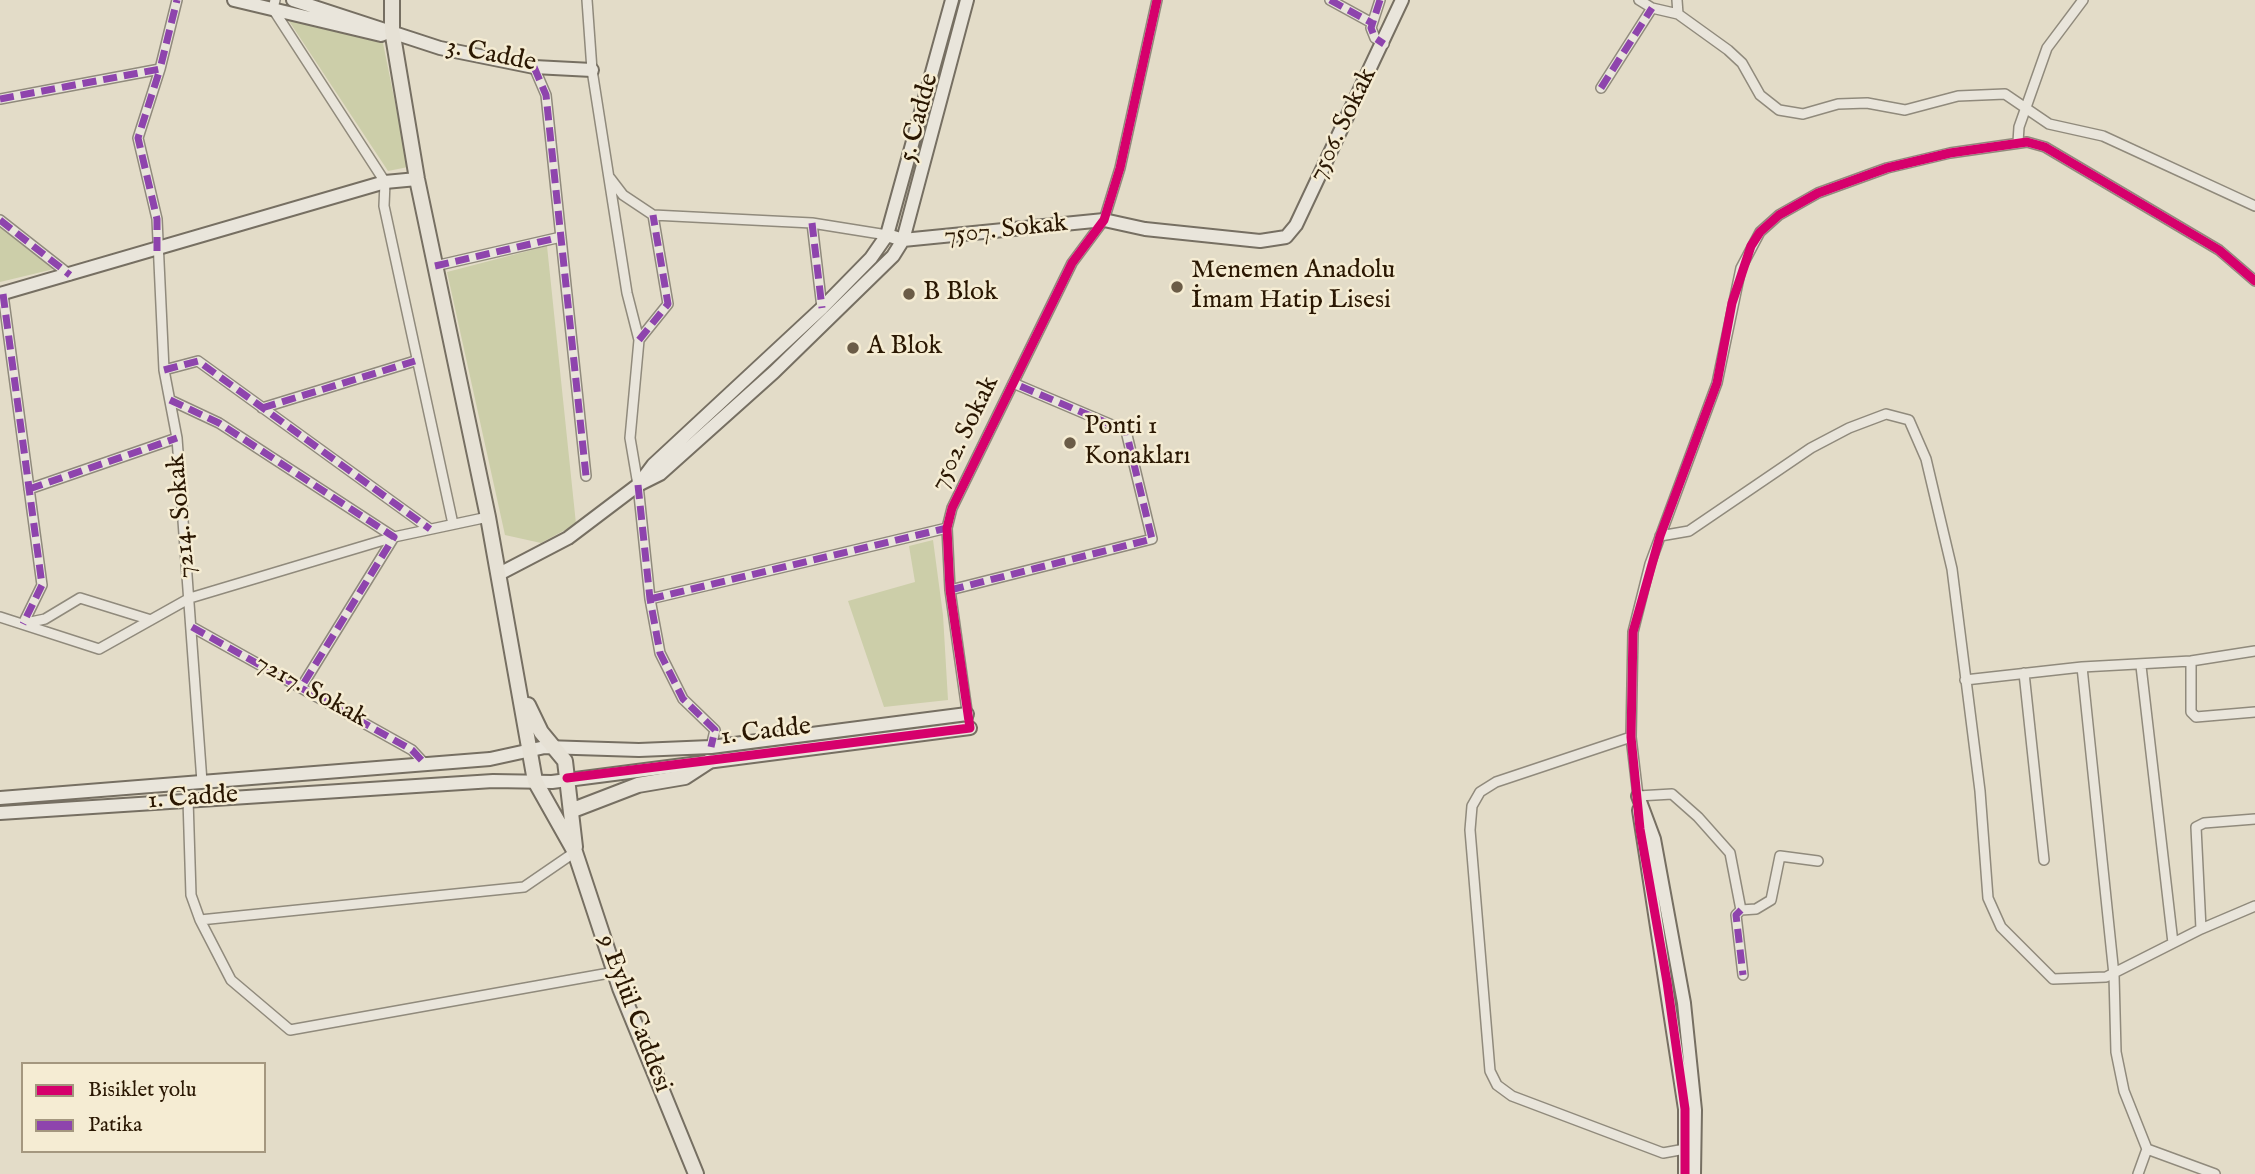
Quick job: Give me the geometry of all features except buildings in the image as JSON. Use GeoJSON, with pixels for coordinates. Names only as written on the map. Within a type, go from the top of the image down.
{"type":"FeatureCollection","features":[{"type":"Feature","properties":{"kind":"main road","name":"9 Eylül Caddesi"},"geometry":{"type":"LineString","coordinates":[[392,0],[392,30],[417,179],[488,517],[528,733],[527,750],[535,781],[575,852],[615,972],[696,1174]]}},
{"type":"Feature","properties":{"kind":"main road","name":"9 Eylül Caddesi"},"geometry":{"type":"LineString","coordinates":[[521,692],[541,732],[565,761],[573,810],[575,852]]}},
{"type":"Feature","properties":{"kind":"main road"},"geometry":{"type":"LineString","coordinates":[[573,810],[638,785],[685,777],[710,754]]}},
{"type":"Feature","properties":{"kind":"street","name":"7214. Sokak"},"geometry":{"type":"LineString","coordinates":[[177,0],[160,69],[138,138],[157,219],[164,370],[177,438],[202,782]]}},
{"type":"Feature","properties":{"kind":"street","name":"3. Cadde"},"geometry":{"type":"LineString","coordinates":[[234,0],[274,4],[381,35],[392,30]]}},
{"type":"Feature","properties":{"kind":"street","name":"3. Cadde"},"geometry":{"type":"LineString","coordinates":[[293,0],[392,30],[440,48],[534,66],[592,69]]}},
{"type":"Feature","properties":{"kind":"street"},"geometry":{"type":"LineString","coordinates":[[587,0],[592,69],[627,293],[639,340],[630,438],[638,485],[650,599],[660,653],[683,699],[715,730],[710,754]]}},
{"type":"Feature","properties":{"kind":"street","name":"5. Cadde"},"geometry":{"type":"LineString","coordinates":[[887,235],[952,0]]}},
{"type":"Feature","properties":{"kind":"street"},"geometry":{"type":"LineString","coordinates":[[499,574],[568,538],[638,485],[660,474],[774,372],[893,256],[903,240],[967,0]]}},
{"type":"Feature","properties":{"kind":"street","name":"7502. Sokak"},"geometry":{"type":"LineString","coordinates":[[970,728],[950,590],[947,528],[952,508],[1072,263],[1104,220],[1120,168],[1157,0]]}},
{"type":"Feature","properties":{"kind":"street"},"geometry":{"type":"LineString","coordinates":[[1330,0],[1372,23]]}},
{"type":"Feature","properties":{"kind":"street"},"geometry":{"type":"LineString","coordinates":[[1380,0],[1372,23],[1375,38],[1384,44]]}},
{"type":"Feature","properties":{"kind":"street","name":"7506. Sokak"},"geometry":{"type":"LineString","coordinates":[[1275,241],[1286,237],[1296,225],[1384,44],[1402,0]]}},
{"type":"Feature","properties":{"kind":"street"},"geometry":{"type":"LineString","coordinates":[[1639,0],[1652,8],[1678,14],[1728,50],[1742,63],[1760,95],[1779,110],[1803,114],[1838,104],[1867,103],[1905,110],[1958,96],[1989,93],[2005,94],[2022,103],[2025,114]]}},
{"type":"Feature","properties":{"kind":"street"},"geometry":{"type":"LineString","coordinates":[[1677,0],[1678,14]]}},
{"type":"Feature","properties":{"kind":"street"},"geometry":{"type":"LineString","coordinates":[[2018,142],[2019,127],[2047,48],[2083,0]]}},
{"type":"Feature","properties":{"kind":"street"},"geometry":{"type":"LineString","coordinates":[[274,4],[385,182],[384,206],[415,361],[453,524]]}},
{"type":"Feature","properties":{"kind":"street"},"geometry":{"type":"LineString","coordinates":[[1601,88],[1652,8]]}},
{"type":"Feature","properties":{"kind":"street"},"geometry":{"type":"LineString","coordinates":[[534,66],[546,95],[586,476]]}},
{"type":"Feature","properties":{"kind":"street"},"geometry":{"type":"LineString","coordinates":[[0,99],[160,69]]}},
{"type":"Feature","properties":{"kind":"street"},"geometry":{"type":"LineString","coordinates":[[2025,114],[2049,124],[2103,136],[2255,206]]}},
{"type":"Feature","properties":{"kind":"street"},"geometry":{"type":"LineString","coordinates":[[1685,1174],[1681,1084],[1667,982],[1640,829],[1631,737],[1633,632],[1660,536],[1717,383],[1741,268],[1760,232],[1796,204],[1864,176],[1950,153],[2018,142],[2045,147],[2220,250],[2255,281]]}},
{"type":"Feature","properties":{"kind":"street"},"geometry":{"type":"LineString","coordinates":[[609,177],[623,195],[653,215],[811,223],[903,240]]}},
{"type":"Feature","properties":{"kind":"street"},"geometry":{"type":"LineString","coordinates":[[23,624],[42,585],[1,294],[158,251],[385,182],[417,179]]}},
{"type":"Feature","properties":{"kind":"street"},"geometry":{"type":"LineString","coordinates":[[639,340],[668,304],[653,215]]}},
{"type":"Feature","properties":{"kind":"street"},"geometry":{"type":"LineString","coordinates":[[0,220],[70,275]]}},
{"type":"Feature","properties":{"kind":"street","name":"7507. Sokak"},"geometry":{"type":"LineString","coordinates":[[903,240],[1104,220],[1145,229],[1275,241]]}},
{"type":"Feature","properties":{"kind":"street"},"geometry":{"type":"LineString","coordinates":[[811,223],[822,308]]}},
{"type":"Feature","properties":{"kind":"street"},"geometry":{"type":"LineString","coordinates":[[638,485],[653,466],[822,308],[871,258],[887,235]]}},
{"type":"Feature","properties":{"kind":"street"},"geometry":{"type":"LineString","coordinates":[[435,266],[561,237]]}},
{"type":"Feature","properties":{"kind":"street"},"geometry":{"type":"LineString","coordinates":[[164,370],[198,361],[430,529]]}},
{"type":"Feature","properties":{"kind":"street"},"geometry":{"type":"LineString","coordinates":[[262,408],[415,361]]}},
{"type":"Feature","properties":{"kind":"street"},"geometry":{"type":"LineString","coordinates":[[950,590],[1152,539],[1126,432],[1013,383]]}},
{"type":"Feature","properties":{"kind":"street"},"geometry":{"type":"LineString","coordinates":[[170,400],[219,423],[394,537]]}},
{"type":"Feature","properties":{"kind":"street"},"geometry":{"type":"LineString","coordinates":[[1660,536],[1675,536],[1689,530],[1830,438],[1886,414],[1903,416],[1909,420],[1918,437],[1952,569],[1978,774],[1988,898],[1996,919],[2053,979],[2114,975],[2201,929],[2255,906]]}},
{"type":"Feature","properties":{"kind":"street"},"geometry":{"type":"LineString","coordinates":[[29,489],[177,438]]}},
{"type":"Feature","properties":{"kind":"street"},"geometry":{"type":"LineString","coordinates":[[0,617],[99,649],[190,598],[394,537],[488,517]]}},
{"type":"Feature","properties":{"kind":"street"},"geometry":{"type":"LineString","coordinates":[[650,599],[947,528]]}},
{"type":"Feature","properties":{"kind":"street"},"geometry":{"type":"LineString","coordinates":[[302,686],[394,537]]}},
{"type":"Feature","properties":{"kind":"street"},"geometry":{"type":"LineString","coordinates":[[23,624],[45,619],[80,598],[151,620]]}},
{"type":"Feature","properties":{"kind":"street","name":"7217. Sokak"},"geometry":{"type":"LineString","coordinates":[[192,626],[412,750],[425,764]]}},
{"type":"Feature","properties":{"kind":"street"},"geometry":{"type":"LineString","coordinates":[[1965,680],[2082,667],[2141,666],[2255,651]]}},
{"type":"Feature","properties":{"kind":"street"},"geometry":{"type":"LineString","coordinates":[[2190,661],[2191,712],[2196,717],[2255,712]]}},
{"type":"Feature","properties":{"kind":"street"},"geometry":{"type":"LineString","coordinates":[[2141,666],[2173,943]]}},
{"type":"Feature","properties":{"kind":"street"},"geometry":{"type":"LineString","coordinates":[[2082,667],[2114,975],[2119,1073],[2147,1149],[2138,1174]]}},
{"type":"Feature","properties":{"kind":"street"},"geometry":{"type":"LineString","coordinates":[[2024,673],[2044,860]]}},
{"type":"Feature","properties":{"kind":"street","name":"1. Cadde"},"geometry":{"type":"LineString","coordinates":[[0,813],[188,799],[567,778],[967,714]]}},
{"type":"Feature","properties":{"kind":"street","name":"1. Cadde"},"geometry":{"type":"LineString","coordinates":[[0,798],[490,759],[527,750],[556,748],[710,754],[970,728]]}},
{"type":"Feature","properties":{"kind":"street"},"geometry":{"type":"LineString","coordinates":[[1631,737],[1496,782],[1480,792],[1472,806],[1470,830],[1490,1071],[1497,1085],[1512,1096],[1663,1153],[1685,1149]]}},
{"type":"Feature","properties":{"kind":"street"},"geometry":{"type":"LineString","coordinates":[[1638,796],[1672,794],[1698,817],[1730,853],[1741,910]]}},
{"type":"Feature","properties":{"kind":"street"},"geometry":{"type":"LineString","coordinates":[[1638,796],[1654,839],[1684,1003],[1695,1110],[1694,1174]]}},
{"type":"Feature","properties":{"kind":"street"},"geometry":{"type":"LineString","coordinates":[[188,799],[191,895],[200,920],[231,980],[290,1030],[615,972]]}},
{"type":"Feature","properties":{"kind":"street"},"geometry":{"type":"LineString","coordinates":[[2201,929],[2196,827],[2204,822],[2255,819]]}},
{"type":"Feature","properties":{"kind":"street"},"geometry":{"type":"LineString","coordinates":[[200,920],[524,887],[575,852]]}},
{"type":"Feature","properties":{"kind":"street"},"geometry":{"type":"LineString","coordinates":[[1743,975],[1736,915],[1741,910],[1756,909],[1770,900],[1780,856],[1818,861]]}},
{"type":"Feature","properties":{"kind":"street"},"geometry":{"type":"LineString","coordinates":[[2147,1149],[2215,1174]]}},
{"type":"Feature","properties":{"kind":"green space"},"geometry":{"type":"Polygon","coordinates":[[[287,18],[383,43],[408,167],[388,171],[287,18]]]}},
{"type":"Feature","properties":{"kind":"green space"},"geometry":{"type":"Polygon","coordinates":[[[0,227],[54,269],[0,282],[0,227]]]}},
{"type":"Feature","properties":{"kind":"green space"},"geometry":{"type":"Polygon","coordinates":[[[547,246],[576,524],[541,543],[505,535],[447,272],[547,246]]]}},
{"type":"Feature","properties":{"kind":"green space"},"geometry":{"type":"Polygon","coordinates":[[[933,540],[943,615],[948,700],[884,707],[848,601],[915,582],[909,546],[933,540]]]}},
{"type":"Feature","properties":{"kind":"marked path"},"geometry":{"type":"LineString","coordinates":[[0,99],[160,69],[177,0]]}},
{"type":"Feature","properties":{"kind":"marked path"},"geometry":{"type":"LineString","coordinates":[[1330,0],[1372,23]]}},
{"type":"Feature","properties":{"kind":"marked path"},"geometry":{"type":"LineString","coordinates":[[1380,0],[1371,28],[1375,38],[1384,44]]}},
{"type":"Feature","properties":{"kind":"marked path"},"geometry":{"type":"LineString","coordinates":[[1601,88],[1652,8]]}},
{"type":"Feature","properties":{"kind":"marked path"},"geometry":{"type":"LineString","coordinates":[[534,67],[546,95],[586,476]]}},
{"type":"Feature","properties":{"kind":"marked path"},"geometry":{"type":"LineString","coordinates":[[157,251],[157,219],[138,138],[160,69]]}},
{"type":"Feature","properties":{"kind":"marked path"},"geometry":{"type":"LineString","coordinates":[[639,340],[668,304],[653,215]]}},
{"type":"Feature","properties":{"kind":"marked path"},"geometry":{"type":"LineString","coordinates":[[0,220],[70,275]]}},
{"type":"Feature","properties":{"kind":"marked path"},"geometry":{"type":"LineString","coordinates":[[812,223],[822,308]]}},
{"type":"Feature","properties":{"kind":"marked path"},"geometry":{"type":"LineString","coordinates":[[435,266],[561,237]]}},
{"type":"Feature","properties":{"kind":"marked path"},"geometry":{"type":"LineString","coordinates":[[3,294],[42,585],[23,624]]}},
{"type":"Feature","properties":{"kind":"marked path"},"geometry":{"type":"LineString","coordinates":[[164,370],[198,361],[430,529]]}},
{"type":"Feature","properties":{"kind":"marked path"},"geometry":{"type":"LineString","coordinates":[[262,408],[415,361]]}},
{"type":"Feature","properties":{"kind":"marked path"},"geometry":{"type":"LineString","coordinates":[[950,590],[1152,539],[1126,431],[1013,383]]}},
{"type":"Feature","properties":{"kind":"marked path"},"geometry":{"type":"LineString","coordinates":[[170,400],[219,423],[394,537],[302,686]]}},
{"type":"Feature","properties":{"kind":"marked path"},"geometry":{"type":"LineString","coordinates":[[29,489],[177,438]]}},
{"type":"Feature","properties":{"kind":"marked path"},"geometry":{"type":"LineString","coordinates":[[638,485],[650,599],[660,653],[683,699],[715,730],[711,747]]}},
{"type":"Feature","properties":{"kind":"marked path"},"geometry":{"type":"LineString","coordinates":[[650,599],[947,528]]}},
{"type":"Feature","properties":{"kind":"marked path"},"geometry":{"type":"LineString","coordinates":[[192,627],[412,750],[425,764]]}},
{"type":"Feature","properties":{"kind":"marked path"},"geometry":{"type":"LineString","coordinates":[[1741,910],[1736,915],[1743,975]]}},
{"type":"Feature","properties":{"kind":"cycle path"},"geometry":{"type":"LineString","coordinates":[[567,778],[970,728],[950,590],[947,528],[952,508],[1072,263],[1104,220],[1120,168],[1157,0]]}},
{"type":"Feature","properties":{"kind":"cycle path"},"geometry":{"type":"LineString","coordinates":[[1685,1174],[1685,1109],[1667,982],[1640,829],[1631,737],[1633,632],[1660,536],[1717,383],[1732,303],[1751,246],[1760,232],[1779,215],[1818,193],[1887,168],[1950,153],[2027,142],[2045,147],[2219,250],[2255,281]]}},
{"type":"Feature","properties":{"kind":"place","name":"Menemen Anadolu İmam Hatip Lisesi"},"geometry":{"type":"Point","coordinates":[1177,287]}},
{"type":"Feature","properties":{"kind":"place","name":"B Blok"},"geometry":{"type":"Point","coordinates":[909,294]}},
{"type":"Feature","properties":{"kind":"place","name":"A Blok"},"geometry":{"type":"Point","coordinates":[853,348]}},
{"type":"Feature","properties":{"kind":"place","name":"Ponti 1 Konakları"},"geometry":{"type":"Point","coordinates":[1070,443]}}]}
